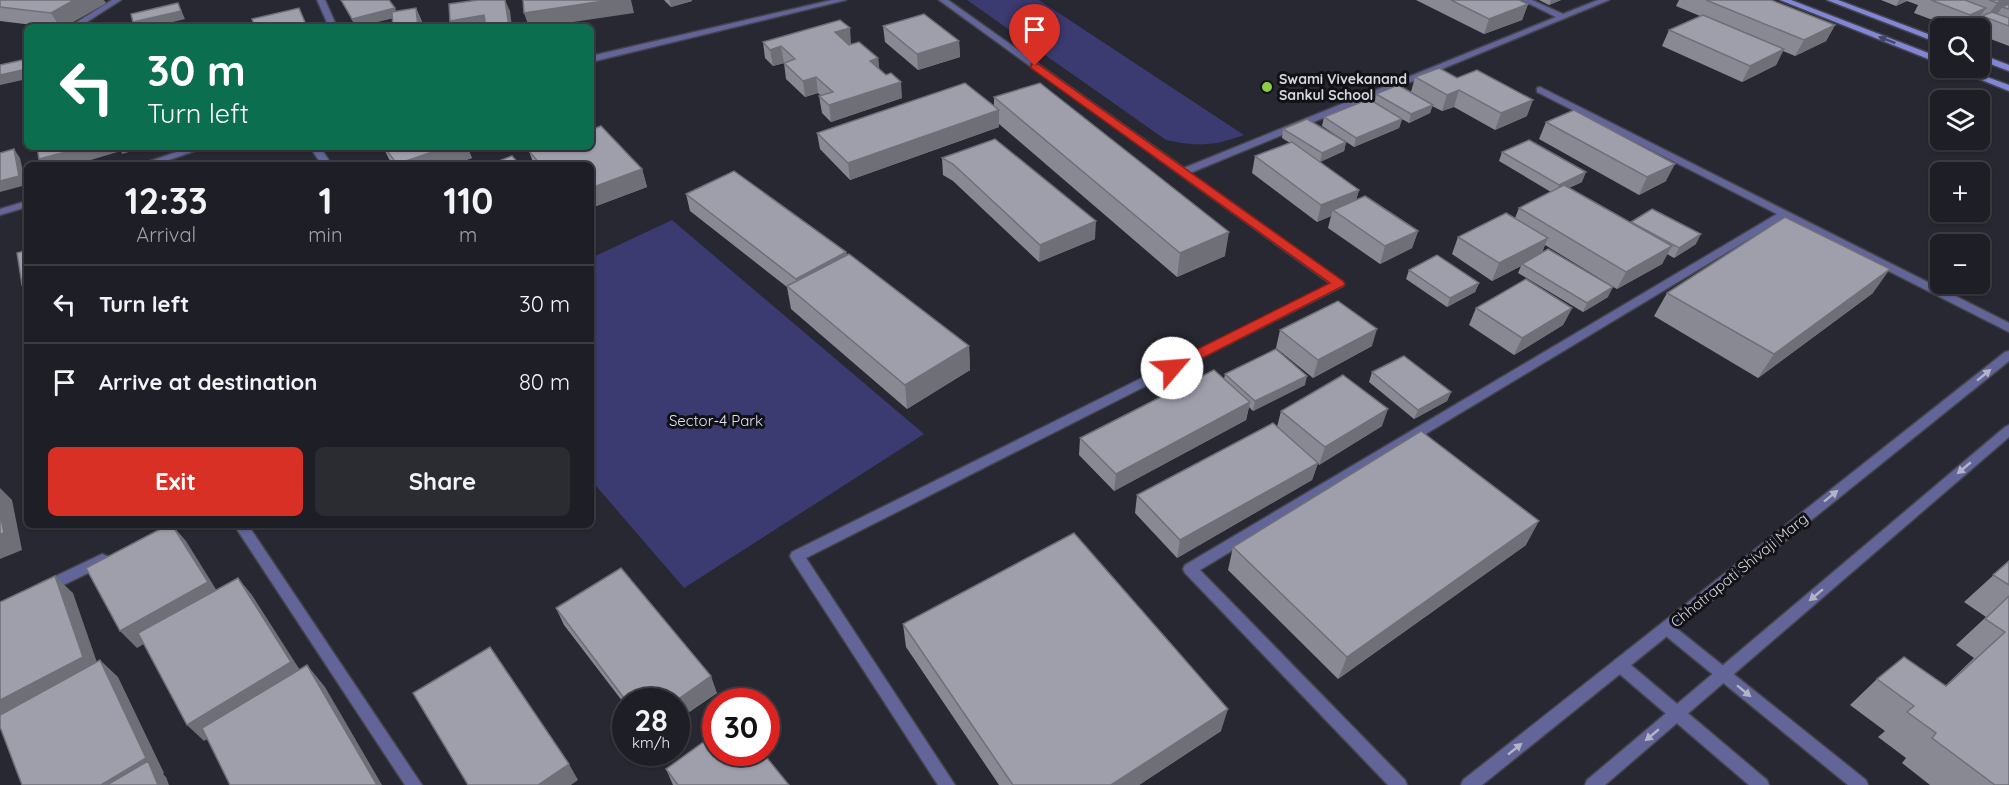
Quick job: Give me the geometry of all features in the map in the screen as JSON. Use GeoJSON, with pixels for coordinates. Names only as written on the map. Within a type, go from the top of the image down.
{"type":"FeatureCollection","features":[{"type":"Feature","properties":{"kind":"main road"},"geometry":{"type":"LineString","coordinates":[[1784,0],[1930,58]]}},
{"type":"Feature","properties":{"kind":"main road"},"geometry":{"type":"LineString","coordinates":[[1831,0],[1930,38]]}},
{"type":"Feature","properties":{"kind":"main road"},"geometry":{"type":"LineString","coordinates":[[1990,61],[2009,68]]}},
{"type":"Feature","properties":{"kind":"main road"},"geometry":{"type":"LineString","coordinates":[[1982,78],[2009,88]]}},
{"type":"Feature","properties":{"kind":"street"},"geometry":{"type":"LineString","coordinates":[[77,24],[117,0]]}},
{"type":"Feature","properties":{"kind":"street"},"geometry":{"type":"LineString","coordinates":[[321,0],[332,24]]}},
{"type":"Feature","properties":{"kind":"street"},"geometry":{"type":"LineString","coordinates":[[594,58],[842,0]]}},
{"type":"Feature","properties":{"kind":"street"},"geometry":{"type":"LineString","coordinates":[[943,0],[1339,284],[797,556],[947,785]]}},
{"type":"Feature","properties":{"kind":"street"},"geometry":{"type":"LineString","coordinates":[[1526,0],[1563,17]]}},
{"type":"Feature","properties":{"kind":"street"},"geometry":{"type":"LineString","coordinates":[[1183,172],[1605,0]]}},
{"type":"Feature","properties":{"kind":"street"},"geometry":{"type":"LineString","coordinates":[[1540,90],[2009,328]]}},
{"type":"Feature","properties":{"kind":"street"},"geometry":{"type":"LineString","coordinates":[[154,162],[192,150]]}},
{"type":"Feature","properties":{"kind":"street"},"geometry":{"type":"LineString","coordinates":[[0,212],[24,205]]}},
{"type":"Feature","properties":{"kind":"street"},"geometry":{"type":"LineString","coordinates":[[1399,785],[1191,569],[1784,214]]}},
{"type":"Feature","properties":{"kind":"street","name":"Chhatrapati Shivaji Marg"},"geometry":{"type":"LineString","coordinates":[[1469,785],[2009,355]]}},
{"type":"Feature","properties":{"kind":"street"},"geometry":{"type":"LineString","coordinates":[[1593,785],[2009,430]]}},
{"type":"Feature","properties":{"kind":"street"},"geometry":{"type":"LineString","coordinates":[[243,528],[414,785]]}},
{"type":"Feature","properties":{"kind":"street"},"geometry":{"type":"LineString","coordinates":[[31,594],[114,555]]}},
{"type":"Feature","properties":{"kind":"street"},"geometry":{"type":"LineString","coordinates":[[1666,628],[1860,785]]}},
{"type":"Feature","properties":{"kind":"street"},"geometry":{"type":"LineString","coordinates":[[1620,664],[1761,785]]}},
{"type":"Feature","properties":{"kind":"green space"},"geometry":{"type":"Polygon","coordinates":[[[967,0],[1039,0],[1244,135],[1206,144],[1166,140],[967,0]]]}},
{"type":"Feature","properties":{"kind":"green space","name":"Sector-4 Park"},"geometry":{"type":"Polygon","coordinates":[[[672,220],[924,434],[684,588],[594,483],[594,257],[672,220]]]}},
{"type":"Feature","properties":{"kind":"building"},"geometry":{"type":"Polygon","coordinates":[[[0,0],[74,0],[51,13],[0,7],[0,0]]]}},
{"type":"Feature","properties":{"kind":"building"},"geometry":{"type":"Polygon","coordinates":[[[341,0],[389,0],[395,8],[352,19],[341,0]]]}},
{"type":"Feature","properties":{"kind":"building"},"geometry":{"type":"Polygon","coordinates":[[[478,0],[505,0],[509,24],[486,24],[484,15],[450,21],[449,4],[478,0]]]}},
{"type":"Feature","properties":{"kind":"building"},"geometry":{"type":"Polygon","coordinates":[[[523,0],[610,0],[524,13],[523,0]]]}},
{"type":"Feature","properties":{"kind":"building"},"geometry":{"type":"Polygon","coordinates":[[[1451,0],[1519,0],[1528,4],[1489,19],[1451,0]]]}},
{"type":"Feature","properties":{"kind":"building"},"geometry":{"type":"Polygon","coordinates":[[[1706,0],[1771,0],[1835,25],[1804,40],[1706,0]]]}},
{"type":"Feature","properties":{"kind":"building"},"geometry":{"type":"Polygon","coordinates":[[[1931,0],[1965,0],[1986,8],[1970,15],[1931,0]]]}},
{"type":"Feature","properties":{"kind":"building"},"geometry":{"type":"Polygon","coordinates":[[[178,3],[181,11],[133,22],[131,14],[178,3]]]}},
{"type":"Feature","properties":{"kind":"building"},"geometry":{"type":"Polygon","coordinates":[[[299,8],[306,24],[254,24],[252,19],[299,8]]]}},
{"type":"Feature","properties":{"kind":"building"},"geometry":{"type":"Polygon","coordinates":[[[416,8],[418,24],[393,24],[392,12],[416,8]]]}},
{"type":"Feature","properties":{"kind":"building"},"geometry":{"type":"Polygon","coordinates":[[[1992,12],[2009,18],[2009,26],[1990,18],[1982,16],[1992,12]]]}},
{"type":"Feature","properties":{"kind":"building"},"geometry":{"type":"Polygon","coordinates":[[[924,14],[959,41],[917,54],[883,26],[924,14]]]}},
{"type":"Feature","properties":{"kind":"building"},"geometry":{"type":"Polygon","coordinates":[[[1703,15],[1784,49],[1750,66],[1669,30],[1703,15]]]}},
{"type":"Feature","properties":{"kind":"building"},"geometry":{"type":"Polygon","coordinates":[[[840,20],[850,28],[835,32],[849,45],[859,42],[878,58],[870,61],[886,75],[891,73],[901,82],[829,105],[819,96],[833,92],[816,77],[803,81],[784,63],[795,59],[781,46],[770,50],[763,42],[840,20]]]}},
{"type":"Feature","properties":{"kind":"building"},"geometry":{"type":"Polygon","coordinates":[[[24,60],[24,70],[0,75],[0,65],[24,60]]]}},
{"type":"Feature","properties":{"kind":"building"},"geometry":{"type":"Polygon","coordinates":[[[1439,68],[1457,78],[1477,70],[1533,100],[1501,113],[1459,90],[1447,95],[1415,77],[1439,68]]]}},
{"type":"Feature","properties":{"kind":"building"},"geometry":{"type":"Polygon","coordinates":[[[965,83],[999,110],[848,163],[817,133],[965,83]]]}},
{"type":"Feature","properties":{"kind":"building"},"geometry":{"type":"Polygon","coordinates":[[[1040,83],[1229,232],[1180,253],[994,97],[1040,83]]]}},
{"type":"Feature","properties":{"kind":"building"},"geometry":{"type":"Polygon","coordinates":[[[1398,85],[1433,105],[1411,114],[1376,94],[1398,85]]]}},
{"type":"Feature","properties":{"kind":"building"},"geometry":{"type":"Polygon","coordinates":[[[1369,99],[1402,119],[1356,138],[1324,117],[1369,99]]]}},
{"type":"Feature","properties":{"kind":"building"},"geometry":{"type":"Polygon","coordinates":[[[1574,110],[1675,164],[1647,177],[1546,122],[1574,110]]]}},
{"type":"Feature","properties":{"kind":"building"},"geometry":{"type":"Polygon","coordinates":[[[1307,119],[1346,142],[1322,153],[1283,129],[1307,119]]]}},
{"type":"Feature","properties":{"kind":"building"},"geometry":{"type":"Polygon","coordinates":[[[601,126],[642,169],[594,187],[594,162],[538,162],[529,151],[594,150],[594,129],[601,126]]]}},
{"type":"Feature","properties":{"kind":"building"},"geometry":{"type":"Polygon","coordinates":[[[995,139],[1096,221],[1040,245],[953,164],[942,158],[995,139]]]}},
{"type":"Feature","properties":{"kind":"building"},"geometry":{"type":"Polygon","coordinates":[[[1529,140],[1586,172],[1559,185],[1502,152],[1529,140]]]}},
{"type":"Feature","properties":{"kind":"building"},"geometry":{"type":"Polygon","coordinates":[[[1292,142],[1359,190],[1321,205],[1255,156],[1292,142]]]}},
{"type":"Feature","properties":{"kind":"building"},"geometry":{"type":"Polygon","coordinates":[[[14,149],[19,176],[0,181],[0,153],[14,149]]]}},
{"type":"Feature","properties":{"kind":"building"},"geometry":{"type":"Polygon","coordinates":[[[38,150],[73,150],[39,159],[38,150]]]}},
{"type":"Feature","properties":{"kind":"building"},"geometry":{"type":"Polygon","coordinates":[[[386,150],[438,150],[403,162],[395,162],[386,150]]]}},
{"type":"Feature","properties":{"kind":"building"},"geometry":{"type":"Polygon","coordinates":[[[512,156],[517,162],[496,162],[512,156]]]}},
{"type":"Feature","properties":{"kind":"building"},"geometry":{"type":"Polygon","coordinates":[[[734,171],[846,252],[796,279],[686,194],[734,171]]]}},
{"type":"Feature","properties":{"kind":"building"},"geometry":{"type":"Polygon","coordinates":[[[1564,185],[1672,246],[1626,272],[1519,208],[1564,185]]]}},
{"type":"Feature","properties":{"kind":"building"},"geometry":{"type":"Polygon","coordinates":[[[1365,196],[1418,231],[1385,246],[1333,210],[1365,196]]]}},
{"type":"Feature","properties":{"kind":"building"},"geometry":{"type":"Polygon","coordinates":[[[1652,209],[1701,234],[1679,248],[1631,222],[1652,209]]]}},
{"type":"Feature","properties":{"kind":"building"},"geometry":{"type":"Polygon","coordinates":[[[1506,213],[1548,238],[1499,263],[1458,237],[1506,213]]]}},
{"type":"Feature","properties":{"kind":"building"},"geometry":{"type":"Polygon","coordinates":[[[1785,217],[1890,269],[1774,354],[1667,293],[1785,217]]]}},
{"type":"Feature","properties":{"kind":"building"},"geometry":{"type":"Polygon","coordinates":[[[1548,249],[1613,287],[1587,303],[1522,264],[1548,249]]]}},
{"type":"Feature","properties":{"kind":"building"},"geometry":{"type":"Polygon","coordinates":[[[24,251],[24,284],[22,285],[17,253],[24,251]]]}},
{"type":"Feature","properties":{"kind":"building"},"geometry":{"type":"Polygon","coordinates":[[[849,254],[969,346],[905,385],[787,286],[849,254]]]}},
{"type":"Feature","properties":{"kind":"building"},"geometry":{"type":"Polygon","coordinates":[[[1437,255],[1479,283],[1450,298],[1409,270],[1437,255]]]}},
{"type":"Feature","properties":{"kind":"building"},"geometry":{"type":"Polygon","coordinates":[[[1526,279],[1572,308],[1522,338],[1476,308],[1526,279]]]}},
{"type":"Feature","properties":{"kind":"building"},"geometry":{"type":"Polygon","coordinates":[[[1338,301],[1377,329],[1318,360],[1280,330],[1338,301]]]}},
{"type":"Feature","properties":{"kind":"building"},"geometry":{"type":"Polygon","coordinates":[[[1276,349],[1307,376],[1255,401],[1225,374],[1276,349]]]}},
{"type":"Feature","properties":{"kind":"building"},"geometry":{"type":"Polygon","coordinates":[[[1404,356],[1451,392],[1418,410],[1372,372],[1404,356]]]}},
{"type":"Feature","properties":{"kind":"building"},"geometry":{"type":"Polygon","coordinates":[[[1214,370],[1250,402],[1116,474],[1080,438],[1214,370]]]}},
{"type":"Feature","properties":{"kind":"building"},"geometry":{"type":"Polygon","coordinates":[[[1343,375],[1388,409],[1325,447],[1281,411],[1343,375]]]}},
{"type":"Feature","properties":{"kind":"building"},"geometry":{"type":"Polygon","coordinates":[[[1273,423],[1318,463],[1180,540],[1137,495],[1273,423]]]}},
{"type":"Feature","properties":{"kind":"building"},"geometry":{"type":"Polygon","coordinates":[[[1421,431],[1539,521],[1347,657],[1233,547],[1421,431]]]}},
{"type":"Feature","properties":{"kind":"building"},"geometry":{"type":"Polygon","coordinates":[[[0,513],[4,533],[0,534],[0,513]]]}},
{"type":"Feature","properties":{"kind":"building"},"geometry":{"type":"Polygon","coordinates":[[[162,528],[174,528],[208,582],[120,631],[86,568],[162,528]]]}},
{"type":"Feature","properties":{"kind":"building"},"geometry":{"type":"Polygon","coordinates":[[[1074,533],[1228,709],[1111,785],[1013,785],[903,624],[1074,533]]]}},
{"type":"Feature","properties":{"kind":"building"},"geometry":{"type":"Polygon","coordinates":[[[2009,561],[2009,585],[1993,575],[2009,561]]]}},
{"type":"Feature","properties":{"kind":"building"},"geometry":{"type":"Polygon","coordinates":[[[621,568],[711,676],[690,691],[690,688],[616,688],[556,608],[621,568]]]}},
{"type":"Feature","properties":{"kind":"building"},"geometry":{"type":"Polygon","coordinates":[[[55,576],[83,657],[0,700],[0,602],[55,576]]]}},
{"type":"Feature","properties":{"kind":"building"},"geometry":{"type":"Polygon","coordinates":[[[238,578],[291,662],[187,725],[138,633],[238,578]]]}},
{"type":"Feature","properties":{"kind":"building"},"geometry":{"type":"Polygon","coordinates":[[[2009,596],[2009,785],[1995,785],[1932,738],[1936,733],[1907,712],[1914,706],[1877,679],[1904,657],[1946,686],[2005,632],[1985,619],[2009,596]]]}},
{"type":"Feature","properties":{"kind":"building"},"geometry":{"type":"Polygon","coordinates":[[[490,647],[569,764],[538,785],[468,785],[413,693],[490,647]]]}},
{"type":"Feature","properties":{"kind":"building"},"geometry":{"type":"Polygon","coordinates":[[[100,660],[146,758],[101,785],[22,785],[0,727],[0,715],[100,660]]]}},
{"type":"Feature","properties":{"kind":"building"},"geometry":{"type":"Polygon","coordinates":[[[307,665],[377,785],[230,785],[202,728],[307,665]]]}},
{"type":"Feature","properties":{"kind":"building"},"geometry":{"type":"Polygon","coordinates":[[[702,743],[702,766],[774,766],[789,785],[678,785],[666,769],[670,766],[690,766],[690,752],[702,743]]]}},
{"type":"Feature","properties":{"kind":"building"},"geometry":{"type":"Polygon","coordinates":[[[148,761],[158,785],[107,785],[148,761]]]}},
{"type":"Feature","properties":{"kind":"place","name":"Swami Vivekanand Sankul School"},"geometry":{"type":"Point","coordinates":[1267,87]}},
{"type":"Feature","properties":{"kind":"route"},"geometry":{"type":"LineString","coordinates":[[1035,66],[1339,284],[1172,368]]}}]}
